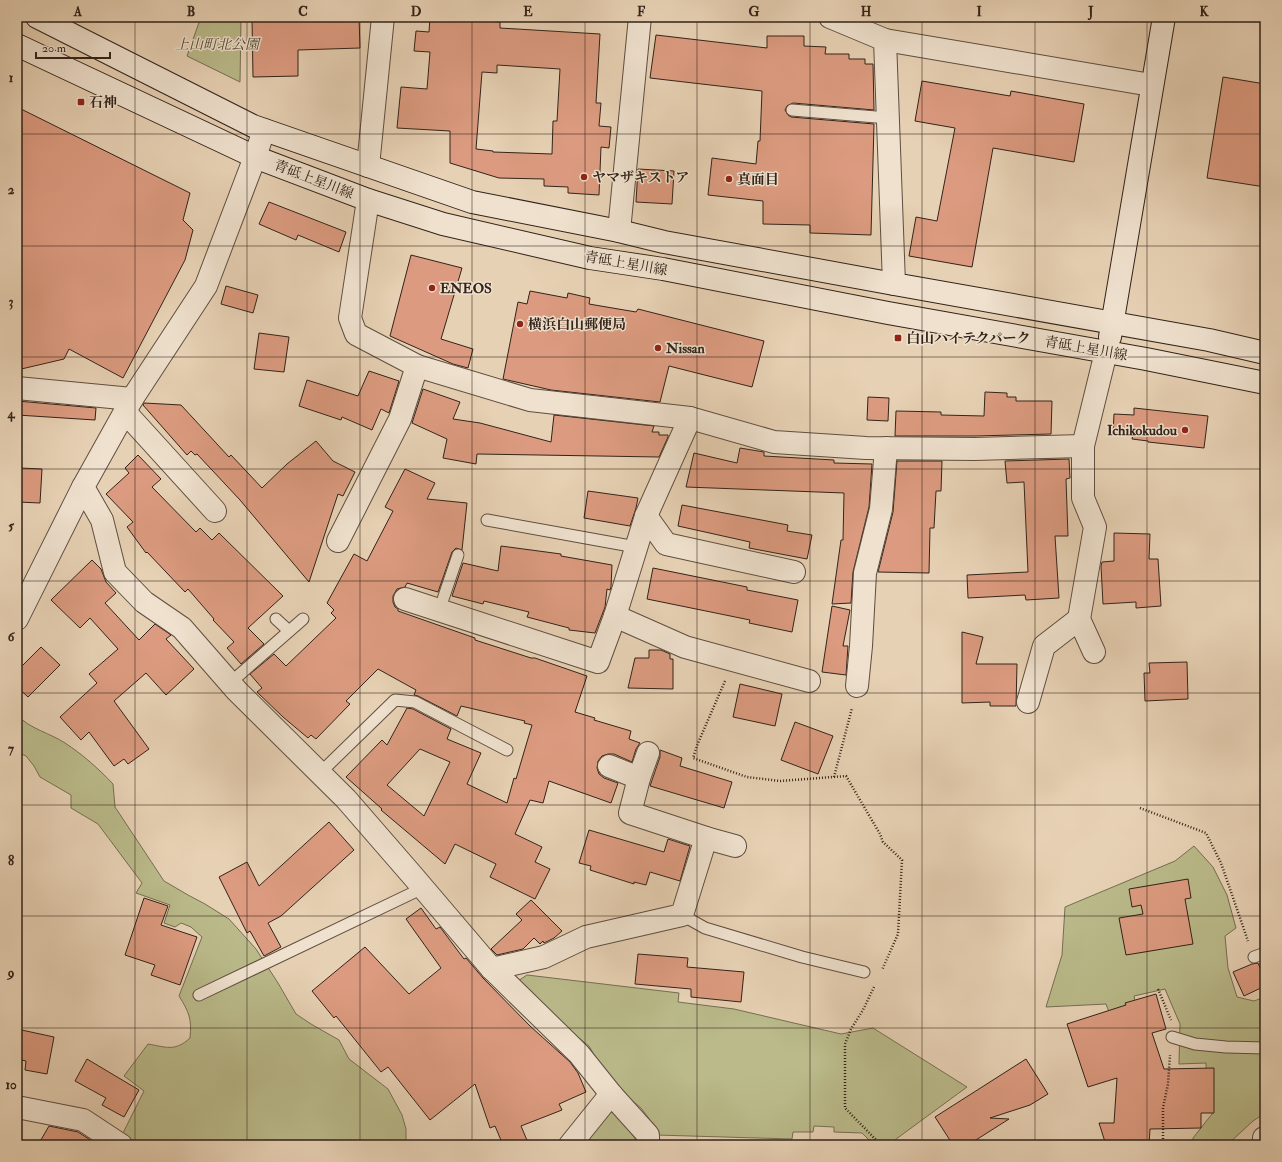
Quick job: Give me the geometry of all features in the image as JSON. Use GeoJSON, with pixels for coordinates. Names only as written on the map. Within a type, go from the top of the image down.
{"type":"FeatureCollection","features":[{"type":"Feature","properties":{"kind":"street","name":"青砥上星川線"},"geometry":{"type":"LineString","coordinates":[[37,17],[238,119],[264,130],[472,202],[619,231],[664,242],[1113,322],[1210,340],[1265,353]]}},
{"type":"Feature","properties":{"kind":"street"},"geometry":{"type":"LineString","coordinates":[[368,166],[383,17]]}},
{"type":"Feature","properties":{"kind":"street"},"geometry":{"type":"LineString","coordinates":[[619,231],[640,17]]}},
{"type":"Feature","properties":{"kind":"street"},"geometry":{"type":"LineString","coordinates":[[830,17],[885,40],[1151,85]]}},
{"type":"Feature","properties":{"kind":"street"},"geometry":{"type":"LineString","coordinates":[[1094,652],[1079,619],[1095,527],[1083,498],[1083,446],[1113,322],[1151,85],[1164,17]]}},
{"type":"Feature","properties":{"kind":"street"},"geometry":{"type":"LineString","coordinates":[[885,40],[894,284]]}},
{"type":"Feature","properties":{"kind":"street","name":"青砥上星川線"},"geometry":{"type":"LineString","coordinates":[[17,45],[255,157],[368,200],[443,224],[590,258],[662,269],[888,313],[1106,352],[1265,383]]}},
{"type":"Feature","properties":{"kind":"street"},"geometry":{"type":"LineString","coordinates":[[17,619],[83,487],[129,406],[206,286],[264,130]]}},
{"type":"Feature","properties":{"kind":"street"},"geometry":{"type":"LineString","coordinates":[[368,200],[350,318],[356,334],[417,366],[530,400],[690,418],[774,442],[866,448],[975,449],[1083,446]]}},
{"type":"Feature","properties":{"kind":"street"},"geometry":{"type":"LineString","coordinates":[[338,541],[400,419],[417,366]]}},
{"type":"Feature","properties":{"kind":"street"},"geometry":{"type":"LineString","coordinates":[[17,388],[129,406],[215,511]]}},
{"type":"Feature","properties":{"kind":"street"},"geometry":{"type":"LineString","coordinates":[[405,599],[598,662],[615,616],[646,516],[690,418]]}},
{"type":"Feature","properties":{"kind":"street"},"geometry":{"type":"LineString","coordinates":[[857,686],[865,573],[881,509],[886,448]]}},
{"type":"Feature","properties":{"kind":"street"},"geometry":{"type":"LineString","coordinates":[[83,487],[102,520],[115,572],[144,602],[182,628],[230,683],[346,800],[492,969],[579,1054],[611,1094],[648,1134],[648,1145]]}},
{"type":"Feature","properties":{"kind":"street"},"geometry":{"type":"LineString","coordinates":[[646,516],[666,544],[794,572]]}},
{"type":"Feature","properties":{"kind":"street"},"geometry":{"type":"LineString","coordinates":[[615,616],[685,647],[809,681]]}},
{"type":"Feature","properties":{"kind":"street"},"geometry":{"type":"LineString","coordinates":[[1028,702],[1044,646],[1079,619]]}},
{"type":"Feature","properties":{"kind":"street"},"geometry":{"type":"LineString","coordinates":[[648,753],[639,778],[630,812],[706,838],[735,846]]}},
{"type":"Feature","properties":{"kind":"street"},"geometry":{"type":"LineString","coordinates":[[609,766],[639,778]]}},
{"type":"Feature","properties":{"kind":"street"},"geometry":{"type":"LineString","coordinates":[[492,969],[544,957],[586,937],[682,915],[706,838]]}},
{"type":"Feature","properties":{"kind":"street"},"geometry":{"type":"LineString","coordinates":[[570,1145],[611,1094]]}},
{"type":"Feature","properties":{"kind":"street"},"geometry":{"type":"LineString","coordinates":[[17,1107],[83,1120],[121,1145]]}},
{"type":"Feature","properties":{"kind":"lane"},"geometry":{"type":"LineString","coordinates":[[792,110],[888,118]]}},
{"type":"Feature","properties":{"kind":"lane"},"geometry":{"type":"LineString","coordinates":[[487,520],[636,547]]}},
{"type":"Feature","properties":{"kind":"lane"},"geometry":{"type":"LineString","coordinates":[[439,610],[458,555]]}},
{"type":"Feature","properties":{"kind":"lane"},"geometry":{"type":"LineString","coordinates":[[276,619],[289,630]]}},
{"type":"Feature","properties":{"kind":"lane"},"geometry":{"type":"LineString","coordinates":[[230,683],[303,619]]}},
{"type":"Feature","properties":{"kind":"lane"},"geometry":{"type":"LineString","coordinates":[[320,773],[395,700],[415,702],[507,750]]}},
{"type":"Feature","properties":{"kind":"lane"},"geometry":{"type":"LineString","coordinates":[[199,995],[423,888]]}},
{"type":"Feature","properties":{"kind":"lane"},"geometry":{"type":"LineString","coordinates":[[682,915],[705,928],[802,957],[864,972]]}},
{"type":"Feature","properties":{"kind":"lane"},"geometry":{"type":"LineString","coordinates":[[1254,957],[1265,953]]}},
{"type":"Feature","properties":{"kind":"lane"},"geometry":{"type":"LineString","coordinates":[[1172,1037],[1195,1044],[1226,1047],[1265,1048]]}},
{"type":"Feature","properties":{"kind":"path"},"geometry":{"type":"LineString","coordinates":[[738,661],[722,685],[693,758],[747,777],[780,781],[846,776],[880,834],[883,842],[902,860],[898,934],[879,976]]}},
{"type":"Feature","properties":{"kind":"path"},"geometry":{"type":"LineString","coordinates":[[834,777],[849,720]]}},
{"type":"Feature","properties":{"kind":"path"},"geometry":{"type":"LineString","coordinates":[[1140,808],[1206,833],[1222,863],[1264,982]]}},
{"type":"Feature","properties":{"kind":"path"},"geometry":{"type":"LineString","coordinates":[[876,984],[863,1010],[851,1029],[845,1044],[845,1108],[881,1145]]}},
{"type":"Feature","properties":{"kind":"path"},"geometry":{"type":"LineString","coordinates":[[1158,989],[1173,1025],[1168,1084],[1163,1108],[1163,1145]]}},
{"type":"Feature","properties":{"kind":"green space","name":"上山町北公園"},"geometry":{"type":"Polygon","coordinates":[[[201,17],[241,17],[240,82],[187,56],[201,17]]]}},
{"type":"Feature","properties":{"kind":"green space"},"geometry":{"type":"Polygon","coordinates":[[[17,715],[28,724],[71,747],[90,762],[113,784],[115,807],[164,881],[229,919],[256,949],[296,1014],[339,1040],[349,1059],[388,1089],[402,1115],[406,1129],[406,1145],[139,1145],[122,1135],[144,1091],[124,1076],[148,1044],[175,1047],[190,1038],[191,1026],[189,1016],[179,996],[202,937],[191,927],[181,923],[175,927],[164,923],[170,905],[136,893],[142,883],[98,824],[71,808],[71,795],[40,777],[26,756],[17,752],[17,715]]]}},
{"type":"Feature","properties":{"kind":"green space"},"geometry":{"type":"Polygon","coordinates":[[[1194,846],[1213,867],[1227,895],[1236,928],[1225,936],[1228,968],[1237,997],[1254,1001],[1265,997],[1265,1113],[1253,1121],[1227,1145],[1192,1145],[1193,1138],[1212,1114],[1212,1098],[1207,1096],[1206,1063],[1179,1064],[1180,1024],[1165,989],[1134,996],[1136,1006],[1109,1012],[1106,1004],[1046,1007],[1062,955],[1065,907],[1175,861],[1194,846]]]}},
{"type":"Feature","properties":{"kind":"green space"},"geometry":{"type":"Polygon","coordinates":[[[527,975],[679,993],[678,1002],[734,1009],[841,1034],[873,1028],[967,1087],[888,1145],[868,1145],[869,1140],[862,1133],[834,1132],[834,1127],[814,1126],[813,1132],[793,1132],[792,1139],[656,1135],[653,1124],[641,1108],[610,1082],[589,1046],[530,999],[518,981],[527,975]]]}},
{"type":"Feature","properties":{"kind":"green space"},"geometry":{"type":"Polygon","coordinates":[[[610,1112],[617,1113],[625,1122],[639,1145],[584,1145],[610,1112]]]}},
{"type":"Feature","properties":{"kind":"building"},"geometry":{"type":"Polygon","coordinates":[[[252,17],[359,17],[360,48],[298,50],[298,76],[253,77],[252,17]]]}},
{"type":"Feature","properties":{"kind":"building"},"geometry":{"type":"Polygon","coordinates":[[[430,17],[500,22],[500,28],[600,34],[596,103],[601,103],[599,126],[611,127],[609,148],[601,147],[599,195],[568,193],[568,187],[544,186],[544,179],[499,178],[450,163],[450,131],[397,128],[401,87],[427,89],[430,52],[414,51],[416,31],[429,32],[430,17]],[[497,65],[497,73],[482,72],[476,149],[493,152],[552,154],[553,121],[557,121],[560,69],[497,65]]]}},
{"type":"Feature","properties":{"kind":"building"},"geometry":{"type":"Polygon","coordinates":[[[656,35],[767,48],[767,36],[804,36],[804,46],[826,47],[825,54],[849,54],[849,59],[865,59],[865,64],[873,64],[874,110],[793,103],[787,106],[785,110],[791,117],[874,124],[871,235],[810,233],[810,225],[763,224],[763,201],[708,195],[712,158],[756,164],[758,141],[760,141],[762,91],[650,78],[656,35]]]}},
{"type":"Feature","properties":{"kind":"building"},"geometry":{"type":"Polygon","coordinates":[[[1223,77],[1265,84],[1265,187],[1207,178],[1223,77]]]}},
{"type":"Feature","properties":{"kind":"building"},"geometry":{"type":"Polygon","coordinates":[[[922,81],[1010,96],[1011,91],[1084,104],[1074,162],[993,148],[972,267],[909,256],[916,217],[937,221],[955,128],[915,121],[922,81]]]}},
{"type":"Feature","properties":{"kind":"building"},"geometry":{"type":"Polygon","coordinates":[[[17,107],[190,193],[183,220],[193,230],[185,260],[123,378],[69,349],[64,359],[17,370],[17,107]]]}},
{"type":"Feature","properties":{"kind":"building"},"geometry":{"type":"Polygon","coordinates":[[[638,169],[674,171],[672,204],[636,202],[638,169]]]}},
{"type":"Feature","properties":{"kind":"building"},"geometry":{"type":"Polygon","coordinates":[[[269,202],[346,232],[339,252],[298,235],[296,240],[259,224],[269,202]]]}},
{"type":"Feature","properties":{"kind":"building"},"geometry":{"type":"Polygon","coordinates":[[[411,255],[462,268],[441,339],[473,349],[468,368],[453,364],[390,336],[411,255]]]}},
{"type":"Feature","properties":{"kind":"building"},"geometry":{"type":"Polygon","coordinates":[[[226,286],[258,295],[253,313],[221,304],[226,286]]]}},
{"type":"Feature","properties":{"kind":"building"},"geometry":{"type":"Polygon","coordinates":[[[530,291],[567,298],[568,293],[590,298],[589,304],[636,312],[638,309],[764,341],[752,387],[669,366],[660,402],[551,390],[503,379],[518,302],[527,304],[530,291]]]}},
{"type":"Feature","properties":{"kind":"building"},"geometry":{"type":"Polygon","coordinates":[[[259,333],[289,337],[284,372],[254,369],[259,333]]]}},
{"type":"Feature","properties":{"kind":"building"},"geometry":{"type":"Polygon","coordinates":[[[369,371],[399,381],[389,413],[381,409],[372,430],[342,417],[341,420],[299,406],[307,380],[358,396],[369,371]]]}},
{"type":"Feature","properties":{"kind":"building"},"geometry":{"type":"Polygon","coordinates":[[[423,389],[460,402],[453,419],[480,423],[551,442],[554,415],[654,426],[652,432],[659,432],[659,435],[668,435],[668,437],[659,457],[477,454],[476,464],[443,458],[447,439],[412,423],[423,389]]]}},
{"type":"Feature","properties":{"kind":"building"},"geometry":{"type":"Polygon","coordinates":[[[985,392],[1007,393],[1007,397],[1016,397],[1016,401],[1052,401],[1051,434],[895,436],[896,411],[941,412],[941,415],[984,416],[985,392]]]}},
{"type":"Feature","properties":{"kind":"building"},"geometry":{"type":"Polygon","coordinates":[[[868,397],[889,398],[888,421],[867,420],[868,397]]]}},
{"type":"Feature","properties":{"kind":"building"},"geometry":{"type":"Polygon","coordinates":[[[17,401],[96,408],[95,420],[17,415],[17,401]]]}},
{"type":"Feature","properties":{"kind":"building"},"geometry":{"type":"Polygon","coordinates":[[[144,403],[181,405],[229,457],[231,455],[262,488],[287,464],[316,441],[333,461],[355,472],[343,496],[338,494],[309,582],[240,500],[197,454],[195,455],[191,451],[187,455],[143,405],[144,403]]]}},
{"type":"Feature","properties":{"kind":"building"},"geometry":{"type":"Polygon","coordinates":[[[1134,408],[1208,416],[1204,448],[1148,442],[1132,439],[1133,435],[1113,434],[1114,414],[1134,415],[1134,408]]]}},
{"type":"Feature","properties":{"kind":"building"},"geometry":{"type":"Polygon","coordinates":[[[740,448],[764,452],[764,456],[834,460],[834,463],[872,464],[869,507],[853,572],[851,603],[832,604],[841,540],[843,540],[844,493],[686,487],[694,453],[737,463],[740,448]]]}},
{"type":"Feature","properties":{"kind":"building"},"geometry":{"type":"Polygon","coordinates":[[[138,455],[161,479],[152,487],[196,532],[200,528],[212,540],[219,533],[283,596],[248,628],[264,644],[241,664],[227,648],[234,642],[213,620],[214,619],[188,589],[185,592],[147,552],[146,553],[127,527],[133,522],[106,494],[129,473],[125,468],[138,455]]]}},
{"type":"Feature","properties":{"kind":"building"},"geometry":{"type":"Polygon","coordinates":[[[1069,459],[1070,478],[1066,479],[1068,536],[1055,536],[1059,598],[1026,600],[1025,595],[968,598],[967,575],[1028,572],[1024,482],[1007,483],[1005,461],[1069,459]]]}},
{"type":"Feature","properties":{"kind":"building"},"geometry":{"type":"Polygon","coordinates":[[[897,461],[942,461],[941,491],[936,491],[934,528],[930,528],[929,573],[878,572],[893,512],[897,461]]]}},
{"type":"Feature","properties":{"kind":"building"},"geometry":{"type":"Polygon","coordinates":[[[20,468],[42,469],[40,503],[18,502],[20,468]]]}},
{"type":"Feature","properties":{"kind":"building"},"geometry":{"type":"Polygon","coordinates":[[[405,469],[435,483],[427,499],[467,503],[462,550],[456,548],[452,552],[438,592],[407,583],[405,587],[397,589],[393,596],[393,602],[398,611],[475,638],[475,640],[535,658],[587,676],[575,712],[595,718],[594,720],[631,731],[629,739],[640,743],[636,749],[632,762],[614,754],[602,756],[598,761],[597,768],[599,774],[604,778],[618,783],[611,803],[549,781],[543,803],[530,800],[515,834],[542,847],[535,862],[550,869],[535,899],[490,877],[496,864],[455,844],[445,864],[381,810],[382,809],[346,777],[382,740],[387,745],[407,708],[413,709],[451,729],[447,739],[481,753],[467,784],[507,803],[514,778],[516,779],[532,725],[524,723],[525,721],[461,706],[457,716],[414,695],[416,690],[378,669],[346,701],[350,704],[316,739],[311,735],[308,738],[257,692],[262,688],[250,674],[274,654],[286,666],[336,618],[331,613],[334,610],[327,603],[354,554],[367,561],[393,511],[385,507],[405,469]],[[420,749],[387,785],[424,816],[450,762],[420,749]]]}},
{"type":"Feature","properties":{"kind":"building"},"geometry":{"type":"Polygon","coordinates":[[[588,491],[638,498],[630,526],[584,518],[588,491]]]}},
{"type":"Feature","properties":{"kind":"building"},"geometry":{"type":"Polygon","coordinates":[[[682,505],[788,525],[787,531],[812,535],[807,559],[749,548],[750,542],[678,526],[682,505]]]}},
{"type":"Feature","properties":{"kind":"building"},"geometry":{"type":"Polygon","coordinates":[[[1114,533],[1150,534],[1149,559],[1158,559],[1161,606],[1136,608],[1136,602],[1103,604],[1101,566],[1102,562],[1114,561],[1114,533]]]}},
{"type":"Feature","properties":{"kind":"building"},"geometry":{"type":"Polygon","coordinates":[[[501,546],[561,554],[561,556],[612,565],[611,587],[610,590],[607,589],[605,607],[595,633],[569,630],[569,628],[527,617],[529,612],[484,601],[483,604],[452,596],[463,563],[498,571],[501,546]]]}},
{"type":"Feature","properties":{"kind":"building"},"geometry":{"type":"Polygon","coordinates":[[[92,560],[101,569],[106,582],[116,593],[105,603],[139,640],[155,624],[171,635],[166,639],[194,669],[166,695],[146,673],[114,701],[149,749],[128,764],[124,759],[114,766],[89,732],[81,740],[60,717],[97,683],[89,674],[118,649],[90,618],[80,628],[51,600],[92,560]]]}},
{"type":"Feature","properties":{"kind":"building"},"geometry":{"type":"Polygon","coordinates":[[[653,568],[747,587],[747,590],[798,600],[792,632],[749,623],[750,620],[647,599],[653,568]]]}},
{"type":"Feature","properties":{"kind":"building"},"geometry":{"type":"Polygon","coordinates":[[[832,606],[850,610],[843,646],[848,646],[846,675],[822,672],[832,606]]]}},
{"type":"Feature","properties":{"kind":"building"},"geometry":{"type":"Polygon","coordinates":[[[962,632],[983,637],[976,664],[1017,664],[1016,706],[990,706],[990,702],[962,703],[962,632]]]}},
{"type":"Feature","properties":{"kind":"building"},"geometry":{"type":"Polygon","coordinates":[[[41,647],[60,665],[28,697],[17,687],[17,671],[41,647]]]}},
{"type":"Feature","properties":{"kind":"building"},"geometry":{"type":"Polygon","coordinates":[[[649,650],[661,650],[670,654],[670,659],[673,659],[673,689],[628,688],[635,658],[649,658],[649,650]]]}},
{"type":"Feature","properties":{"kind":"building"},"geometry":{"type":"Polygon","coordinates":[[[1187,662],[1188,699],[1145,701],[1144,673],[1150,673],[1149,663],[1187,662]]]}},
{"type":"Feature","properties":{"kind":"building"},"geometry":{"type":"Polygon","coordinates":[[[740,684],[782,694],[775,726],[733,717],[740,684]]]}},
{"type":"Feature","properties":{"kind":"building"},"geometry":{"type":"Polygon","coordinates":[[[795,722],[833,736],[818,774],[781,760],[795,722]]]}},
{"type":"Feature","properties":{"kind":"building"},"geometry":{"type":"Polygon","coordinates":[[[660,750],[682,758],[680,766],[732,782],[724,808],[650,786],[660,757],[660,750]]]}},
{"type":"Feature","properties":{"kind":"building"},"geometry":{"type":"Polygon","coordinates":[[[329,822],[354,850],[281,916],[268,923],[281,947],[264,956],[250,931],[247,933],[219,877],[247,862],[259,886],[329,822]]]}},
{"type":"Feature","properties":{"kind":"building"},"geometry":{"type":"Polygon","coordinates":[[[589,830],[664,852],[668,839],[690,846],[680,881],[650,872],[646,885],[634,882],[634,884],[590,870],[591,866],[579,863],[589,830]]]}},
{"type":"Feature","properties":{"kind":"building"},"geometry":{"type":"Polygon","coordinates":[[[1188,879],[1191,898],[1185,899],[1193,944],[1126,955],[1119,918],[1143,914],[1141,905],[1132,907],[1129,889],[1188,879]]]}},
{"type":"Feature","properties":{"kind":"building"},"geometry":{"type":"Polygon","coordinates":[[[144,898],[168,906],[161,925],[197,937],[180,985],[151,975],[155,965],[125,955],[144,898]]]}},
{"type":"Feature","properties":{"kind":"building"},"geometry":{"type":"Polygon","coordinates":[[[531,900],[562,931],[554,938],[544,943],[543,941],[540,944],[534,938],[523,949],[497,955],[491,949],[522,920],[516,914],[531,900]]]}},
{"type":"Feature","properties":{"kind":"building"},"geometry":{"type":"Polygon","coordinates":[[[421,908],[436,929],[440,927],[464,959],[466,958],[483,978],[530,1026],[570,1062],[578,1073],[586,1092],[559,1104],[562,1110],[521,1126],[529,1145],[503,1145],[495,1126],[490,1128],[475,1084],[430,1120],[388,1067],[381,1072],[336,1016],[334,1018],[312,991],[365,947],[409,994],[441,968],[406,919],[421,908]]]}},
{"type":"Feature","properties":{"kind":"building"},"geometry":{"type":"Polygon","coordinates":[[[638,954],[688,958],[687,967],[744,972],[741,1002],[691,997],[691,989],[635,984],[638,954]]]}},
{"type":"Feature","properties":{"kind":"building"},"geometry":{"type":"Polygon","coordinates":[[[1258,963],[1265,979],[1265,986],[1244,996],[1233,972],[1258,963]]]}},
{"type":"Feature","properties":{"kind":"building"},"geometry":{"type":"Polygon","coordinates":[[[1156,994],[1166,1029],[1152,1033],[1164,1069],[1214,1068],[1214,1113],[1201,1113],[1201,1128],[1150,1129],[1149,1145],[1106,1145],[1099,1123],[1114,1123],[1117,1078],[1088,1087],[1067,1024],[1126,1005],[1125,1003],[1156,994]]]}},
{"type":"Feature","properties":{"kind":"building"},"geometry":{"type":"Polygon","coordinates":[[[17,1029],[54,1037],[47,1074],[25,1070],[26,1061],[17,1059],[17,1029]]]}},
{"type":"Feature","properties":{"kind":"building"},"geometry":{"type":"Polygon","coordinates":[[[87,1059],[139,1090],[124,1117],[102,1105],[106,1098],[75,1081],[87,1059]]]}},
{"type":"Feature","properties":{"kind":"building"},"geometry":{"type":"Polygon","coordinates":[[[1026,1059],[1048,1094],[1030,1105],[990,1118],[1009,1119],[968,1145],[953,1145],[935,1117],[1026,1059]]]}},
{"type":"Feature","properties":{"kind":"building"},"geometry":{"type":"Polygon","coordinates":[[[49,1126],[78,1132],[98,1145],[38,1145],[49,1126]]]}},
{"type":"Feature","properties":{"kind":"place","name":"石神"},"geometry":{"type":"Point","coordinates":[81,102]}},
{"type":"Feature","properties":{"kind":"place","name":"ヤマザキストア"},"geometry":{"type":"Point","coordinates":[584,177]}},
{"type":"Feature","properties":{"kind":"place","name":"真面目"},"geometry":{"type":"Point","coordinates":[729,179]}},
{"type":"Feature","properties":{"kind":"place","name":"ENEOS"},"geometry":{"type":"Point","coordinates":[432,288]}},
{"type":"Feature","properties":{"kind":"place","name":"横浜白山郵便局"},"geometry":{"type":"Point","coordinates":[520,324]}},
{"type":"Feature","properties":{"kind":"place","name":"白山ハイテクパーク"},"geometry":{"type":"Point","coordinates":[898,338]}},
{"type":"Feature","properties":{"kind":"place","name":"Nissan"},"geometry":{"type":"Point","coordinates":[658,348]}},
{"type":"Feature","properties":{"kind":"place","name":"Ichikokudou"},"geometry":{"type":"Point","coordinates":[1185,430]}}]}
